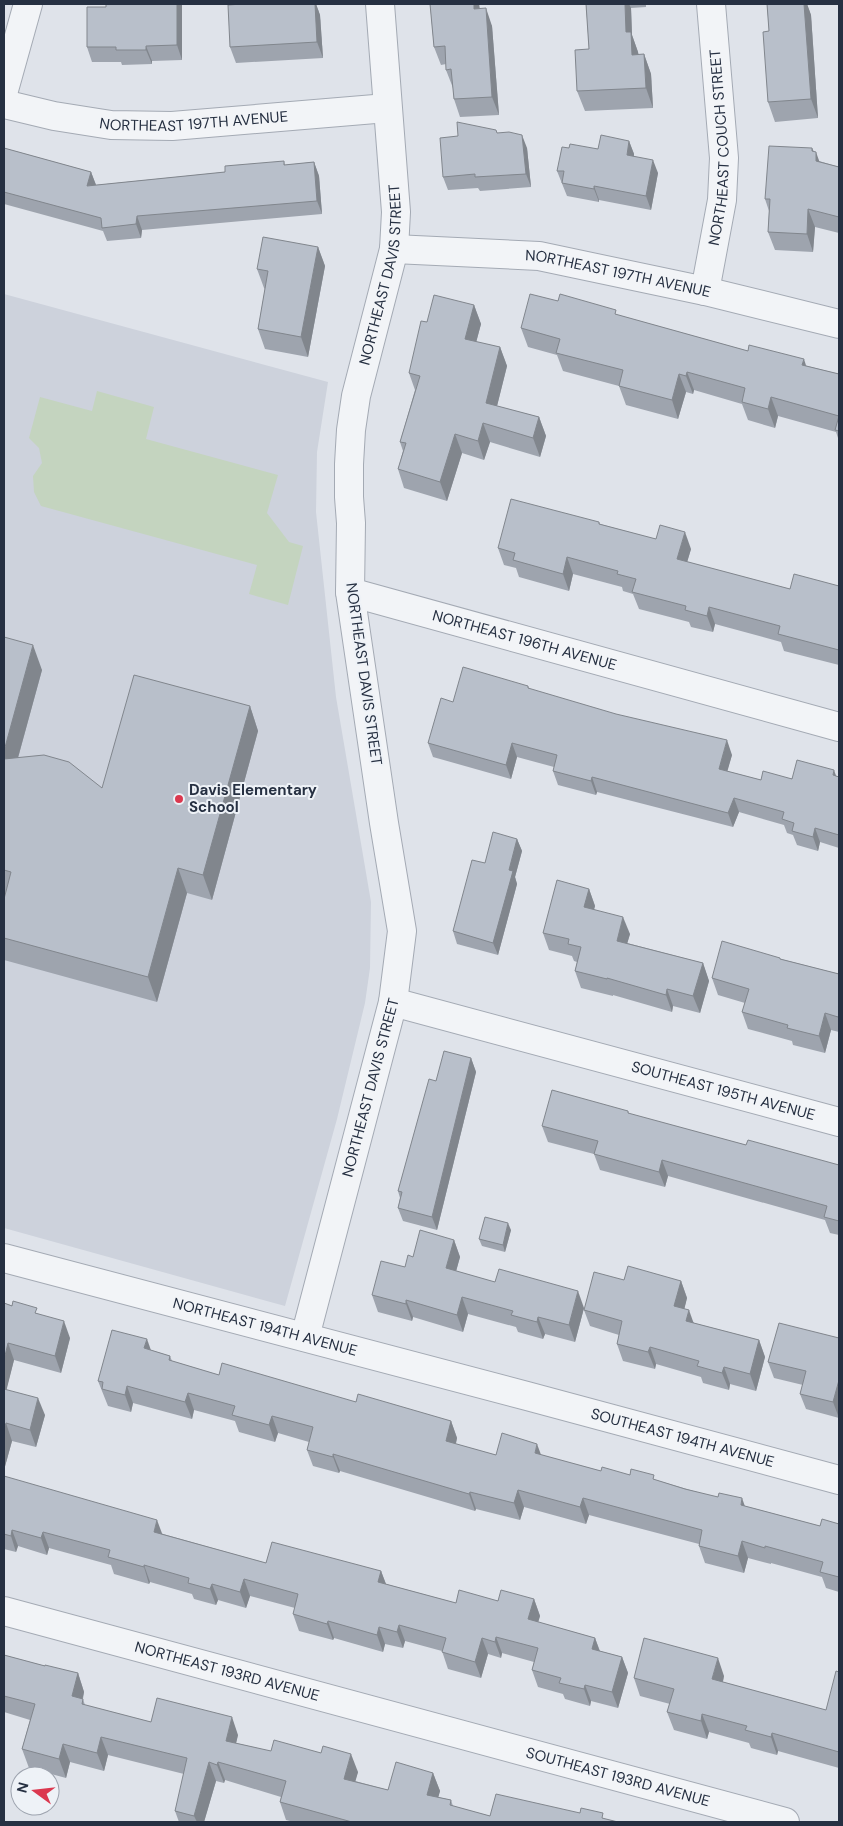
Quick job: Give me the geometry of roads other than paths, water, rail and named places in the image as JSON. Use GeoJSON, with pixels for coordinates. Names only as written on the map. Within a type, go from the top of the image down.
{"type":"FeatureCollection","features":[{"type":"Feature","properties":{"kind":"street"},"geometry":{"type":"LineString","coordinates":[[4,90],[28,4]]}},
{"type":"Feature","properties":{"kind":"street","name":"NORTHEAST DAVIS STREET"},"geometry":{"type":"LineString","coordinates":[[305,1337],[393,1002],[402,931],[382,813],[350,592],[351,523],[348,497],[348,464],[351,430],[356,396],[394,249],[396,212],[380,4]]}},
{"type":"Feature","properties":{"kind":"street","name":"NORTHEAST COUCH STREET"},"geometry":{"type":"LineString","coordinates":[[705,291],[722,200],[724,158],[711,4]]}},
{"type":"Feature","properties":{"kind":"street","name":"NORTHEAST 197TH AVENUE"},"geometry":{"type":"LineString","coordinates":[[4,104],[54,116],[111,124],[172,126],[387,108]]}},
{"type":"Feature","properties":{"kind":"street","name":"NORTHEAST 197TH AVENUE"},"geometry":{"type":"LineString","coordinates":[[394,249],[539,256],[705,291],[839,324]]}},
{"type":"Feature","properties":{"kind":"street","name":"NORTHEAST 196TH AVENUE"},"geometry":{"type":"LineString","coordinates":[[350,592],[839,727]]}},
{"type":"Feature","properties":{"kind":"street","name":"SOUTHEAST 195TH AVENUE"},"geometry":{"type":"LineString","coordinates":[[393,1002],[839,1122]]}},
{"type":"Feature","properties":{"kind":"street","name":"NORTHEAST 194TH AVENUE"},"geometry":{"type":"LineString","coordinates":[[4,1258],[527,1396]]}},
{"type":"Feature","properties":{"kind":"street","name":"SOUTHEAST 194TH AVENUE"},"geometry":{"type":"LineString","coordinates":[[527,1396],[839,1480]]}},
{"type":"Feature","properties":{"kind":"street","name":"NORTHEAST 193RD AVENUE"},"geometry":{"type":"LineString","coordinates":[[4,1611],[451,1733]]}},
{"type":"Feature","properties":{"kind":"street","name":"SOUTHEAST 193RD AVENUE"},"geometry":{"type":"LineString","coordinates":[[451,1733],[785,1822]]}},
{"type":"Feature","properties":{"kind":"place","name":"Davis Elementary School"},"geometry":{"type":"Point","coordinates":[179,799]}}]}
